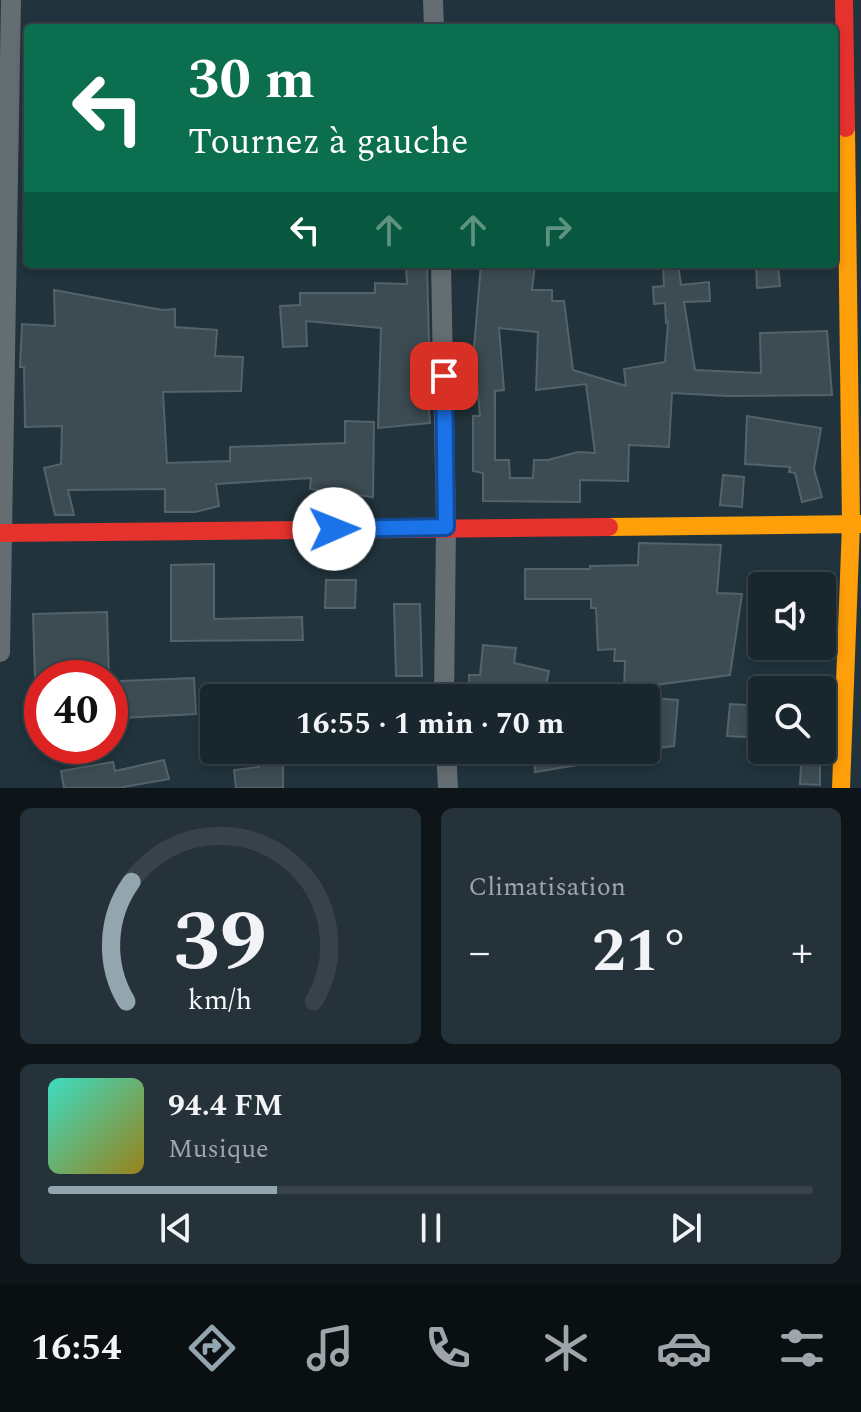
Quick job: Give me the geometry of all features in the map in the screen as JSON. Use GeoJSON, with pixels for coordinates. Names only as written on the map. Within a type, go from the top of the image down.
{"type":"FeatureCollection","features":[{"type":"Feature","properties":{"kind":"street"},"geometry":{"type":"LineString","coordinates":[[0,652],[13,92],[11,0]]}},
{"type":"Feature","properties":{"kind":"street"},"geometry":{"type":"LineString","coordinates":[[433,0],[434,24]]}},
{"type":"Feature","properties":{"kind":"street"},"geometry":{"type":"LineString","coordinates":[[841,788],[856,524],[844,0]]}},
{"type":"Feature","properties":{"kind":"street"},"geometry":{"type":"LineString","coordinates":[[441,268],[446,527],[444,684]]}},
{"type":"Feature","properties":{"kind":"street"},"geometry":{"type":"LineString","coordinates":[[1,533],[856,524]]}},
{"type":"Feature","properties":{"kind":"street"},"geometry":{"type":"LineString","coordinates":[[447,764],[448,788]]}},
{"type":"Feature","properties":{"kind":"building"},"geometry":{"type":"Polygon","coordinates":[[[406,268],[427,268],[430,423],[378,428],[381,328],[306,321],[307,346],[283,347],[280,306],[300,305],[300,293],[375,293],[375,283],[407,284],[406,268]]]}},
{"type":"Feature","properties":{"kind":"building"},"geometry":{"type":"Polygon","coordinates":[[[481,268],[535,268],[532,290],[552,290],[552,301],[564,301],[573,370],[626,386],[624,369],[665,362],[668,322],[665,303],[654,304],[653,287],[664,286],[663,268],[679,268],[681,285],[709,282],[710,301],[684,302],[695,370],[761,373],[760,333],[827,331],[832,395],[672,393],[669,447],[629,445],[628,481],[580,480],[580,502],[483,501],[483,473],[473,471],[473,416],[480,416],[474,348],[481,268]],[[499,328],[504,390],[495,391],[495,460],[509,460],[510,478],[533,478],[534,460],[548,460],[578,452],[595,453],[586,384],[536,390],[538,332],[499,328]]]}},
{"type":"Feature","properties":{"kind":"building"},"geometry":{"type":"Polygon","coordinates":[[[756,268],[778,268],[780,286],[757,288],[756,268]]]}},
{"type":"Feature","properties":{"kind":"building"},"geometry":{"type":"Polygon","coordinates":[[[54,290],[162,310],[175,309],[175,327],[217,330],[215,356],[243,357],[241,391],[163,392],[167,463],[230,461],[230,447],[345,443],[345,421],[374,422],[373,497],[310,489],[311,478],[216,484],[219,506],[195,512],[165,512],[165,489],[68,490],[74,515],[55,515],[44,468],[61,464],[62,426],[25,427],[24,367],[20,367],[22,324],[55,326],[54,290]]]}},
{"type":"Feature","properties":{"kind":"building"},"geometry":{"type":"Polygon","coordinates":[[[747,416],[821,428],[814,469],[822,497],[802,502],[795,473],[789,472],[790,467],[745,464],[747,416]]]}},
{"type":"Feature","properties":{"kind":"building"},"geometry":{"type":"Polygon","coordinates":[[[723,475],[744,477],[742,507],[720,505],[723,475]]]}},
{"type":"Feature","properties":{"kind":"building"},"geometry":{"type":"Polygon","coordinates":[[[639,543],[721,545],[717,593],[742,594],[730,675],[660,684],[624,684],[625,661],[614,661],[615,649],[598,650],[596,608],[591,608],[591,599],[525,599],[525,569],[638,565],[639,543]]]}},
{"type":"Feature","properties":{"kind":"building"},"geometry":{"type":"Polygon","coordinates":[[[214,564],[214,619],[302,617],[303,640],[171,641],[171,565],[214,564]]]}},
{"type":"Feature","properties":{"kind":"building"},"geometry":{"type":"Polygon","coordinates":[[[326,580],[356,580],[355,608],[325,608],[326,580]]]}},
{"type":"Feature","properties":{"kind":"building"},"geometry":{"type":"Polygon","coordinates":[[[394,604],[420,604],[422,676],[396,676],[394,604]]]}},
{"type":"Feature","properties":{"kind":"building"},"geometry":{"type":"Polygon","coordinates":[[[107,612],[108,660],[34,660],[33,614],[107,612]]]}},
{"type":"Feature","properties":{"kind":"building"},"geometry":{"type":"Polygon","coordinates":[[[483,645],[516,648],[514,663],[549,671],[546,684],[469,684],[469,675],[480,675],[483,645]]]}},
{"type":"Feature","properties":{"kind":"building"},"geometry":{"type":"Polygon","coordinates":[[[194,678],[196,714],[128,718],[128,681],[194,678]]]}},
{"type":"Feature","properties":{"kind":"building"},"geometry":{"type":"Polygon","coordinates":[[[660,699],[678,700],[674,746],[660,748],[660,699]]]}},
{"type":"Feature","properties":{"kind":"building"},"geometry":{"type":"Polygon","coordinates":[[[730,704],[748,705],[748,737],[727,736],[730,704]]]}},
{"type":"Feature","properties":{"kind":"building"},"geometry":{"type":"Polygon","coordinates":[[[164,760],[169,779],[118,788],[64,788],[61,771],[113,764],[115,771],[164,760]]]}},
{"type":"Feature","properties":{"kind":"building"},"geometry":{"type":"Polygon","coordinates":[[[259,764],[283,764],[283,788],[236,788],[234,770],[259,767],[259,764]]]}},
{"type":"Feature","properties":{"kind":"building"},"geometry":{"type":"Polygon","coordinates":[[[535,764],[584,764],[535,772],[535,764]]]}},
{"type":"Feature","properties":{"kind":"building"},"geometry":{"type":"Polygon","coordinates":[[[801,764],[820,764],[820,785],[800,784],[801,764]]]}},
{"type":"Feature","properties":{"kind":"traffic: slow"},"geometry":{"type":"LineString","coordinates":[[841,788],[851,524],[846,128]]}},
{"type":"Feature","properties":{"kind":"traffic: slow"},"geometry":{"type":"LineString","coordinates":[[609,527],[861,524]]}},
{"type":"Feature","properties":{"kind":"traffic: jam"},"geometry":{"type":"LineString","coordinates":[[844,0],[846,128]]}},
{"type":"Feature","properties":{"kind":"traffic: jam"},"geometry":{"type":"LineString","coordinates":[[0,533],[609,527]]}},
{"type":"Feature","properties":{"kind":"route"},"geometry":{"type":"LineString","coordinates":[[334,529],[446,527],[444,376]]}}]}
